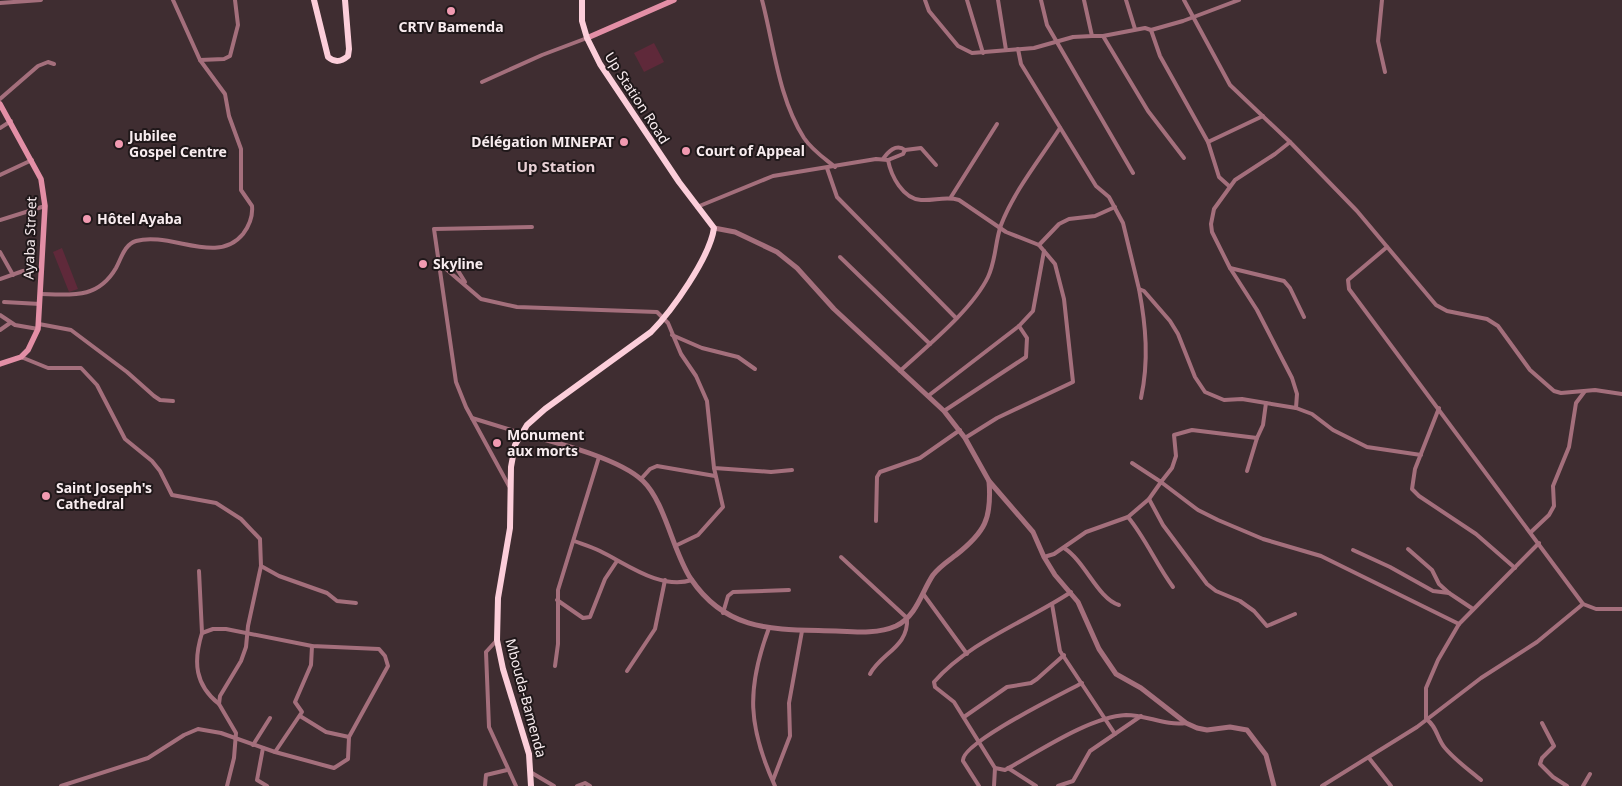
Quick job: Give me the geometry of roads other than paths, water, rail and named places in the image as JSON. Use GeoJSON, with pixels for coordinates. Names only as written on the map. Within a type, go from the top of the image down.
{"type":"FeatureCollection","features":[{"type":"Feature","properties":{"kind":"highway"},"geometry":{"type":"LineString","coordinates":[[314,0],[328,57],[333,61],[339,61],[348,56],[345,0]]}},
{"type":"Feature","properties":{"kind":"highway","name":"Up Station Road"},"geometry":{"type":"LineString","coordinates":[[582,0],[582,21],[587,38],[600,64],[649,140],[714,228]]}},
{"type":"Feature","properties":{"kind":"highway"},"geometry":{"type":"LineString","coordinates":[[665,318],[713,238],[714,228]]}},
{"type":"Feature","properties":{"kind":"highway","name":"Mbouda-Bamenda"},"geometry":{"type":"LineString","coordinates":[[531,786],[532,773],[529,754],[503,669],[497,640],[498,598],[512,508],[510,488],[512,457],[521,432],[545,409],[651,332],[665,318]]}},
{"type":"Feature","properties":{"kind":"main road"},"geometry":{"type":"LineString","coordinates":[[587,38],[674,0]]}},
{"type":"Feature","properties":{"kind":"main road","name":"Ayaba Street"},"geometry":{"type":"LineString","coordinates":[[0,104],[32,160],[44,186],[45,206],[38,326],[28,350],[21,357]]}},
{"type":"Feature","properties":{"kind":"main road"},"geometry":{"type":"LineString","coordinates":[[0,364],[21,357]]}},
{"type":"Feature","properties":{"kind":"street"},"geometry":{"type":"LineString","coordinates":[[0,2],[41,0]]}},
{"type":"Feature","properties":{"kind":"street"},"geometry":{"type":"LineString","coordinates":[[41,294],[76,295],[96,288],[116,268],[125,249],[135,242],[164,240],[186,245],[228,246],[236,242],[247,229],[252,210],[250,202],[241,190],[241,146],[229,116],[225,94],[200,60],[173,0]]}},
{"type":"Feature","properties":{"kind":"street"},"geometry":{"type":"LineString","coordinates":[[200,60],[224,59],[230,56],[238,25],[235,0]]}},
{"type":"Feature","properties":{"kind":"street"},"geometry":{"type":"LineString","coordinates":[[762,0],[788,103],[804,137],[818,153],[835,167]]}},
{"type":"Feature","properties":{"kind":"street"},"geometry":{"type":"LineString","coordinates":[[925,0],[929,11],[958,46],[972,53],[1034,48],[1073,37],[1103,36],[1135,29],[1145,28],[1151,30],[1192,18],[1239,0]]}},
{"type":"Feature","properties":{"kind":"street"},"geometry":{"type":"LineString","coordinates":[[967,0],[983,53]]}},
{"type":"Feature","properties":{"kind":"street"},"geometry":{"type":"LineString","coordinates":[[998,0],[1006,50]]}},
{"type":"Feature","properties":{"kind":"street"},"geometry":{"type":"LineString","coordinates":[[1041,0],[1047,25],[1056,42],[1133,172]]}},
{"type":"Feature","properties":{"kind":"street"},"geometry":{"type":"LineString","coordinates":[[1084,0],[1092,36]]}},
{"type":"Feature","properties":{"kind":"street"},"geometry":{"type":"LineString","coordinates":[[1126,0],[1135,29]]}},
{"type":"Feature","properties":{"kind":"street"},"geometry":{"type":"LineString","coordinates":[[1184,0],[1192,18],[1230,85],[1290,142],[1357,211],[1436,305],[1447,311],[1487,319],[1498,326],[1530,370],[1544,384],[1561,393],[1586,390],[1622,394]]}},
{"type":"Feature","properties":{"kind":"street"},"geometry":{"type":"LineString","coordinates":[[1382,0],[1378,41],[1385,72]]}},
{"type":"Feature","properties":{"kind":"street"},"geometry":{"type":"LineString","coordinates":[[1151,30],[1160,56],[1208,142],[1217,173],[1229,186]]}},
{"type":"Feature","properties":{"kind":"street"},"geometry":{"type":"LineString","coordinates":[[1103,36],[1148,111],[1184,158]]}},
{"type":"Feature","properties":{"kind":"street"},"geometry":{"type":"LineString","coordinates":[[482,82],[528,60],[587,38]]}},
{"type":"Feature","properties":{"kind":"street"},"geometry":{"type":"LineString","coordinates":[[1018,49],[1021,64],[1096,186],[1109,197],[1127,234],[1139,289],[1146,349],[1146,373],[1140,398]]}},
{"type":"Feature","properties":{"kind":"street"},"geometry":{"type":"LineString","coordinates":[[0,99],[38,66],[48,62],[54,64]]}},
{"type":"Feature","properties":{"kind":"street"},"geometry":{"type":"LineString","coordinates":[[1208,142],[1263,116]]}},
{"type":"Feature","properties":{"kind":"street"},"geometry":{"type":"LineString","coordinates":[[0,128],[11,121]]}},
{"type":"Feature","properties":{"kind":"street"},"geometry":{"type":"LineString","coordinates":[[951,197],[997,124]]}},
{"type":"Feature","properties":{"kind":"street"},"geometry":{"type":"LineString","coordinates":[[900,370],[956,318],[988,277],[996,254],[1000,227],[1010,207],[1060,128]]}},
{"type":"Feature","properties":{"kind":"street"},"geometry":{"type":"LineString","coordinates":[[1290,142],[1275,154],[1250,168],[1229,186],[1214,209],[1211,224],[1212,232],[1230,268],[1257,310],[1292,378],[1297,394],[1296,408]]}},
{"type":"Feature","properties":{"kind":"street"},"geometry":{"type":"LineString","coordinates":[[885,160],[889,151],[895,148],[905,150],[921,148],[936,164]]}},
{"type":"Feature","properties":{"kind":"street"},"geometry":{"type":"LineString","coordinates":[[697,207],[748,184],[773,176],[885,160],[903,154],[905,150]]}},
{"type":"Feature","properties":{"kind":"street"},"geometry":{"type":"LineString","coordinates":[[0,175],[32,160]]}},
{"type":"Feature","properties":{"kind":"street"},"geometry":{"type":"LineString","coordinates":[[885,160],[898,184],[913,198],[920,200],[951,197],[959,200],[1006,232],[1039,246],[1057,268],[1064,299],[1073,382],[997,418],[965,438]]}},
{"type":"Feature","properties":{"kind":"street"},"geometry":{"type":"LineString","coordinates":[[827,168],[837,197],[956,318]]}},
{"type":"Feature","properties":{"kind":"street"},"geometry":{"type":"LineString","coordinates":[[0,220],[45,206]]}},
{"type":"Feature","properties":{"kind":"street"},"geometry":{"type":"LineString","coordinates":[[1039,246],[1060,224],[1069,219],[1095,216],[1115,207]]}},
{"type":"Feature","properties":{"kind":"street"},"geometry":{"type":"LineString","coordinates":[[510,488],[472,418],[456,382],[434,229],[532,227]]}},
{"type":"Feature","properties":{"kind":"street"},"geometry":{"type":"LineString","coordinates":[[714,228],[735,232],[777,252],[797,268],[834,309],[928,396],[960,430],[989,481],[1033,532],[1044,558],[1055,575],[1078,602],[1087,626],[1108,664],[1122,679],[1141,688],[1186,723],[1208,730],[1230,727],[1247,730],[1266,755],[1274,786]]}},
{"type":"Feature","properties":{"kind":"street"},"geometry":{"type":"LineString","coordinates":[[1386,247],[1348,280],[1347,286],[1583,604],[1596,609],[1622,609]]}},
{"type":"Feature","properties":{"kind":"street"},"geometry":{"type":"LineString","coordinates":[[928,396],[1019,326],[1033,311],[1044,251]]}},
{"type":"Feature","properties":{"kind":"street"},"geometry":{"type":"LineString","coordinates":[[0,252],[13,275]]}},
{"type":"Feature","properties":{"kind":"street"},"geometry":{"type":"LineString","coordinates":[[840,257],[930,344]]}},
{"type":"Feature","properties":{"kind":"street"},"geometry":{"type":"LineString","coordinates":[[439,263],[446,266],[481,299],[495,304],[535,308],[657,312],[665,318],[672,335],[707,400],[715,476],[724,507],[698,535],[675,546]]}},
{"type":"Feature","properties":{"kind":"street"},"geometry":{"type":"LineString","coordinates":[[1230,268],[1284,281],[1304,317]]}},
{"type":"Feature","properties":{"kind":"street"},"geometry":{"type":"LineString","coordinates":[[0,279],[22,271],[42,269]]}},
{"type":"Feature","properties":{"kind":"street"},"geometry":{"type":"LineString","coordinates":[[1139,289],[1144,291],[1170,321],[1178,334],[1195,377],[1205,392],[1224,400],[1242,399],[1296,408],[1312,414],[1333,430],[1368,447],[1421,455]]}},
{"type":"Feature","properties":{"kind":"street"},"geometry":{"type":"LineString","coordinates":[[4,302],[40,304]]}},
{"type":"Feature","properties":{"kind":"street"},"geometry":{"type":"LineString","coordinates":[[0,314],[10,322],[71,330],[128,372],[154,396],[160,400],[173,401]]}},
{"type":"Feature","properties":{"kind":"street"},"geometry":{"type":"LineString","coordinates":[[0,330],[10,322]]}},
{"type":"Feature","properties":{"kind":"street"},"geometry":{"type":"LineString","coordinates":[[944,412],[1026,357],[1027,338],[1019,326]]}},
{"type":"Feature","properties":{"kind":"street"},"geometry":{"type":"LineString","coordinates":[[672,335],[708,350],[738,356],[755,369]]}},
{"type":"Feature","properties":{"kind":"street"},"geometry":{"type":"LineString","coordinates":[[21,357],[48,368],[80,368],[88,374],[97,385],[125,439],[152,461],[160,471],[172,495],[216,502],[241,519],[260,539],[261,566],[246,647],[241,661],[220,696],[219,704]]}},
{"type":"Feature","properties":{"kind":"street"},"geometry":{"type":"LineString","coordinates":[[1531,532],[1554,506],[1553,486],[1569,447],[1576,403],[1586,390]]}},
{"type":"Feature","properties":{"kind":"street"},"geometry":{"type":"LineString","coordinates":[[1247,472],[1263,425],[1266,403]]}},
{"type":"Feature","properties":{"kind":"street"},"geometry":{"type":"LineString","coordinates":[[1439,408],[1412,480],[1412,489],[1419,496],[1476,534],[1515,568]]}},
{"type":"Feature","properties":{"kind":"street"},"geometry":{"type":"LineString","coordinates":[[472,418],[599,457],[641,479],[653,495],[692,580],[723,612],[742,621],[769,628],[802,631],[867,632],[896,626],[907,618],[924,595],[933,575],[979,534],[989,516],[989,481]]}},
{"type":"Feature","properties":{"kind":"street"},"geometry":{"type":"LineString","coordinates":[[876,521],[877,478],[880,472],[909,464],[960,430]]}},
{"type":"Feature","properties":{"kind":"street"},"geometry":{"type":"LineString","coordinates":[[1044,558],[1064,548],[1086,532],[1128,517],[1150,499],[1172,468],[1176,456],[1173,437],[1180,432],[1192,430],[1257,438]]}},
{"type":"Feature","properties":{"kind":"street"},"geometry":{"type":"LineString","coordinates":[[555,666],[558,644],[556,600],[599,457]]}},
{"type":"Feature","properties":{"kind":"street"},"geometry":{"type":"LineString","coordinates":[[1132,463],[1162,482],[1198,510],[1218,520],[1263,539],[1321,556],[1459,624]]}},
{"type":"Feature","properties":{"kind":"street"},"geometry":{"type":"LineString","coordinates":[[641,479],[650,469],[657,466],[715,476]]}},
{"type":"Feature","properties":{"kind":"street"},"geometry":{"type":"LineString","coordinates":[[714,468],[771,472],[792,470]]}},
{"type":"Feature","properties":{"kind":"street"},"geometry":{"type":"LineString","coordinates":[[1150,499],[1163,525],[1212,589],[1240,600],[1254,611],[1267,626],[1295,614]]}},
{"type":"Feature","properties":{"kind":"street"},"geometry":{"type":"LineString","coordinates":[[1128,517],[1146,540],[1155,561],[1173,587]]}},
{"type":"Feature","properties":{"kind":"street"},"geometry":{"type":"LineString","coordinates":[[574,541],[665,580],[678,583],[692,580]]}},
{"type":"Feature","properties":{"kind":"street"},"geometry":{"type":"LineString","coordinates":[[1480,780],[1449,753],[1439,739],[1434,726],[1426,719],[1426,688],[1438,660],[1459,624],[1539,543]]}},
{"type":"Feature","properties":{"kind":"street"},"geometry":{"type":"LineString","coordinates":[[1064,548],[1077,558],[1112,602],[1119,605]]}},
{"type":"Feature","properties":{"kind":"street"},"geometry":{"type":"LineString","coordinates":[[1408,549],[1432,570],[1439,584],[1473,609]]}},
{"type":"Feature","properties":{"kind":"street"},"geometry":{"type":"LineString","coordinates":[[1353,550],[1390,567],[1433,591],[1449,593]]}},
{"type":"Feature","properties":{"kind":"street"},"geometry":{"type":"LineString","coordinates":[[841,557],[907,618],[907,625],[900,644],[874,666],[870,674]]}},
{"type":"Feature","properties":{"kind":"street"},"geometry":{"type":"LineString","coordinates":[[556,600],[583,618],[590,617],[605,579],[617,561]]}},
{"type":"Feature","properties":{"kind":"street"},"geometry":{"type":"LineString","coordinates":[[261,566],[279,576],[327,593],[337,602],[356,603]]}},
{"type":"Feature","properties":{"kind":"street"},"geometry":{"type":"LineString","coordinates":[[199,570],[202,634],[198,660],[198,679],[206,694],[219,704],[235,728],[236,739],[227,786]]}},
{"type":"Feature","properties":{"kind":"street"},"geometry":{"type":"LineString","coordinates":[[627,672],[655,629],[665,580]]}},
{"type":"Feature","properties":{"kind":"street"},"geometry":{"type":"LineString","coordinates":[[723,612],[728,596],[733,592],[789,590]]}},
{"type":"Feature","properties":{"kind":"street"},"geometry":{"type":"LineString","coordinates":[[994,786],[995,768],[979,740],[954,702],[933,684],[947,668],[967,654],[1029,615],[1071,592]]}},
{"type":"Feature","properties":{"kind":"street"},"geometry":{"type":"LineString","coordinates":[[924,595],[967,654]]}},
{"type":"Feature","properties":{"kind":"street"},"geometry":{"type":"LineString","coordinates":[[1052,604],[1059,645],[1115,734]]}},
{"type":"Feature","properties":{"kind":"street"},"geometry":{"type":"LineString","coordinates":[[1322,786],[1369,758],[1426,719],[1480,678],[1530,647],[1583,604]]}},
{"type":"Feature","properties":{"kind":"street"},"geometry":{"type":"LineString","coordinates":[[61,786],[148,758],[184,735],[198,729],[207,730],[334,768],[348,759],[348,737],[388,666],[385,656],[380,649],[312,646],[247,635],[219,628],[202,634]]}},
{"type":"Feature","properties":{"kind":"street"},"geometry":{"type":"LineString","coordinates":[[769,628],[757,661],[753,689],[756,735],[776,786]]}},
{"type":"Feature","properties":{"kind":"street"},"geometry":{"type":"LineString","coordinates":[[773,780],[790,736],[788,711],[802,631]]}},
{"type":"Feature","properties":{"kind":"street"},"geometry":{"type":"LineString","coordinates":[[497,640],[486,652],[488,719],[492,735],[516,786]]}},
{"type":"Feature","properties":{"kind":"street"},"geometry":{"type":"LineString","coordinates":[[276,752],[302,711],[295,702],[311,665],[312,646]]}},
{"type":"Feature","properties":{"kind":"street"},"geometry":{"type":"LineString","coordinates":[[964,717],[1007,687],[1031,683],[1064,655]]}},
{"type":"Feature","properties":{"kind":"street"},"geometry":{"type":"LineString","coordinates":[[979,786],[962,758],[979,740],[1082,683]]}},
{"type":"Feature","properties":{"kind":"street"},"geometry":{"type":"LineString","coordinates":[[300,716],[326,732],[348,737]]}},
{"type":"Feature","properties":{"kind":"street"},"geometry":{"type":"LineString","coordinates":[[995,768],[1000,770],[1008,768],[1104,718],[1141,716],[1170,724],[1186,723]]}},
{"type":"Feature","properties":{"kind":"street"},"geometry":{"type":"LineString","coordinates":[[1058,786],[1073,781],[1090,751],[1141,716]]}},
{"type":"Feature","properties":{"kind":"street"},"geometry":{"type":"LineString","coordinates":[[253,745],[270,718]]}},
{"type":"Feature","properties":{"kind":"street"},"geometry":{"type":"LineString","coordinates":[[1542,723],[1554,746],[1542,758],[1540,764],[1552,777],[1567,786]]}},
{"type":"Feature","properties":{"kind":"street"},"geometry":{"type":"LineString","coordinates":[[263,748],[257,780],[267,786]]}},
{"type":"Feature","properties":{"kind":"street"},"geometry":{"type":"LineString","coordinates":[[1369,758],[1391,786]]}},
{"type":"Feature","properties":{"kind":"street"},"geometry":{"type":"LineString","coordinates":[[1008,768],[1036,786]]}},
{"type":"Feature","properties":{"kind":"street"},"geometry":{"type":"LineString","coordinates":[[485,786],[486,774],[507,770]]}},
{"type":"Feature","properties":{"kind":"street"},"geometry":{"type":"LineString","coordinates":[[532,773],[554,786]]}},
{"type":"Feature","properties":{"kind":"street"},"geometry":{"type":"LineString","coordinates":[[1583,786],[1590,774]]}},
{"type":"Feature","properties":{"kind":"street"},"geometry":{"type":"LineString","coordinates":[[577,786],[585,783],[590,786]]}},
{"type":"Feature","properties":{"kind":"place","name":"CRTV Bamenda"},"geometry":{"type":"Point","coordinates":[451,11]}},
{"type":"Feature","properties":{"kind":"place","name":"Délégation MINEPAT"},"geometry":{"type":"Point","coordinates":[624,142]}},
{"type":"Feature","properties":{"kind":"place","name":"Jubilee Gospel Centre"},"geometry":{"type":"Point","coordinates":[119,144]}},
{"type":"Feature","properties":{"kind":"place","name":"Court of Appeal"},"geometry":{"type":"Point","coordinates":[686,151]}},
{"type":"Feature","properties":{"kind":"place","name":"Hôtel Ayaba"},"geometry":{"type":"Point","coordinates":[87,219]}},
{"type":"Feature","properties":{"kind":"place","name":"Skyline"},"geometry":{"type":"Point","coordinates":[423,264]}},
{"type":"Feature","properties":{"kind":"place","name":"Monument aux morts"},"geometry":{"type":"Point","coordinates":[497,443]}},
{"type":"Feature","properties":{"kind":"place","name":"Saint Joseph's Cathedral"},"geometry":{"type":"Point","coordinates":[46,496]}},
{"type":"Feature","properties":{"kind":"district","name":"Up Station"},"geometry":{"type":"Point","coordinates":[556,167]}}]}
